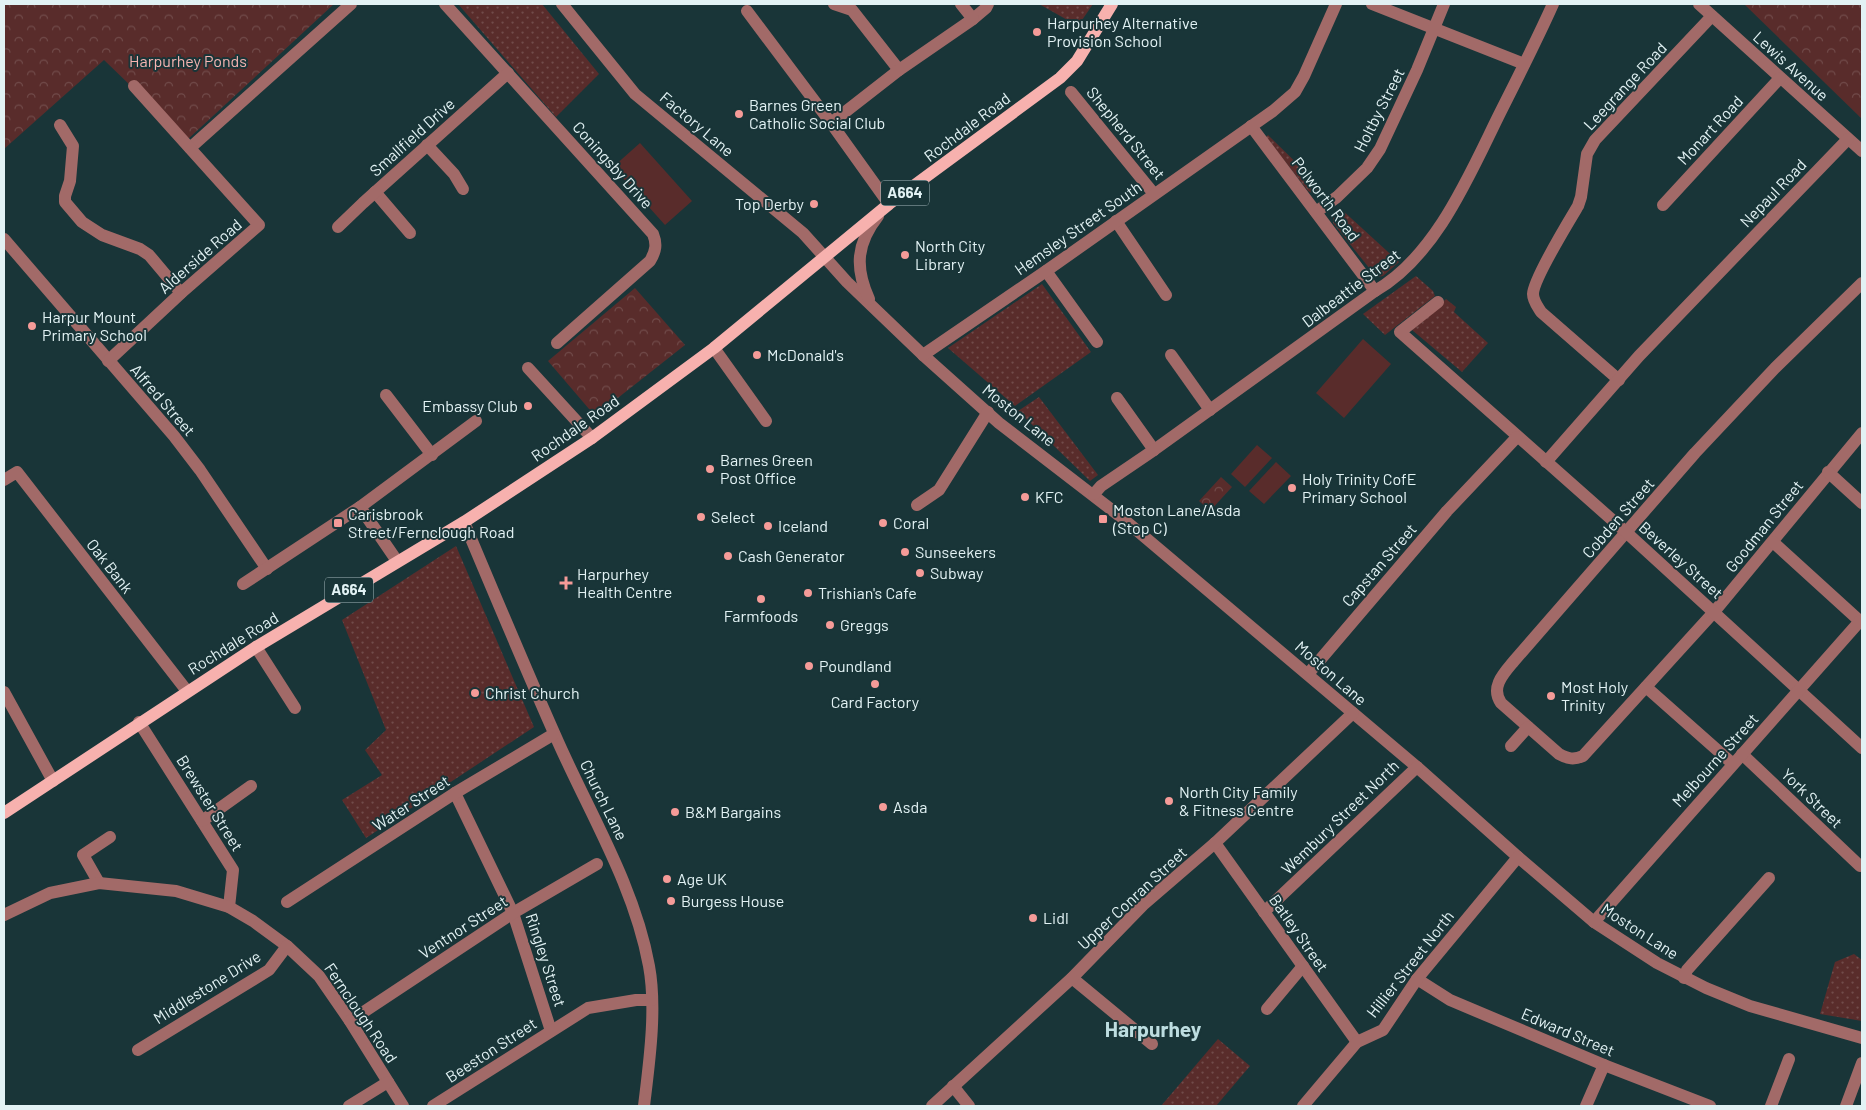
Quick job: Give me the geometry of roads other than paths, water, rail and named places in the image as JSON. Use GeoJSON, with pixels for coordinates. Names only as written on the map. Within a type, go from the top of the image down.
{"type":"FeatureCollection","features":[{"type":"Feature","properties":{"kind":"main road","name":"Rochdale Road"},"geometry":{"type":"LineString","coordinates":[[4,813],[139,722],[256,647],[464,522],[592,438],[714,348],[886,207],[1060,78],[1077,61],[1112,4]]}},
{"type":"Feature","properties":{"kind":"street"},"geometry":{"type":"LineString","coordinates":[[190,148],[351,4]]}},
{"type":"Feature","properties":{"kind":"street","name":"Coningsby Drive"},"geometry":{"type":"LineString","coordinates":[[446,4],[653,234],[656,240],[656,248],[650,261],[557,343]]}},
{"type":"Feature","properties":{"kind":"street","name":"Factory Lane"},"geometry":{"type":"LineString","coordinates":[[562,4],[636,94],[797,227],[825,256]]}},
{"type":"Feature","properties":{"kind":"street"},"geometry":{"type":"LineString","coordinates":[[834,4],[852,10],[899,70]]}},
{"type":"Feature","properties":{"kind":"street"},"geometry":{"type":"LineString","coordinates":[[961,4],[974,20]]}},
{"type":"Feature","properties":{"kind":"street"},"geometry":{"type":"LineString","coordinates":[[831,123],[899,70],[974,20],[988,4]]}},
{"type":"Feature","properties":{"kind":"street","name":"Hemsley Street South"},"geometry":{"type":"LineString","coordinates":[[924,355],[1273,111],[1295,92],[1314,57],[1336,4]]}},
{"type":"Feature","properties":{"kind":"street"},"geometry":{"type":"LineString","coordinates":[[1372,4],[1524,64]]}},
{"type":"Feature","properties":{"kind":"street","name":"Holtby Street"},"geometry":{"type":"LineString","coordinates":[[1316,212],[1337,197],[1367,168],[1380,150],[1417,70],[1444,4]]}},
{"type":"Feature","properties":{"kind":"street","name":"Dalbeattie Street"},"geometry":{"type":"LineString","coordinates":[[1094,494],[1101,486],[1375,291],[1389,283],[1410,266],[1449,213],[1554,4]]}},
{"type":"Feature","properties":{"kind":"street","name":"Lewis Avenue"},"geometry":{"type":"LineString","coordinates":[[1699,4],[1862,151]]}},
{"type":"Feature","properties":{"kind":"street"},"geometry":{"type":"LineString","coordinates":[[747,11],[831,123],[886,207],[868,230],[862,243],[859,259],[861,278],[874,308]]}},
{"type":"Feature","properties":{"kind":"street","name":"Leegrange Road"},"geometry":{"type":"LineString","coordinates":[[1618,380],[1541,312],[1535,303],[1533,294],[1544,268],[1578,206],[1586,154],[1595,140],[1712,16]]}},
{"type":"Feature","properties":{"kind":"street","name":"Smallfield Drive"},"geometry":{"type":"LineString","coordinates":[[338,227],[508,73]]}},
{"type":"Feature","properties":{"kind":"street","name":"Monart Road"},"geometry":{"type":"LineString","coordinates":[[1664,205],[1780,78]]}},
{"type":"Feature","properties":{"kind":"street","name":"Alderside Road"},"geometry":{"type":"LineString","coordinates":[[108,361],[181,293],[259,226],[134,86]]}},
{"type":"Feature","properties":{"kind":"street","name":"Shepherd Street"},"geometry":{"type":"LineString","coordinates":[[1071,92],[1154,194]]}},
{"type":"Feature","properties":{"kind":"street"},"geometry":{"type":"LineString","coordinates":[[60,125],[73,146],[70,181],[65,202],[82,222],[89,227],[102,235],[140,249],[149,255],[181,293]]}},
{"type":"Feature","properties":{"kind":"street","name":"Polworth Road"},"geometry":{"type":"LineString","coordinates":[[1251,126],[1375,291]]}},
{"type":"Feature","properties":{"kind":"street","name":"Nepaul Road"},"geometry":{"type":"LineString","coordinates":[[1546,462],[1639,356],[1848,139]]}},
{"type":"Feature","properties":{"kind":"street"},"geometry":{"type":"LineString","coordinates":[[428,145],[454,174],[463,189]]}},
{"type":"Feature","properties":{"kind":"street"},"geometry":{"type":"LineString","coordinates":[[375,192],[410,233]]}},
{"type":"Feature","properties":{"kind":"street"},"geometry":{"type":"LineString","coordinates":[[1116,222],[1166,295]]}},
{"type":"Feature","properties":{"kind":"street","name":"Alfred Street"},"geometry":{"type":"LineString","coordinates":[[4,239],[174,436],[200,470],[267,569]]}},
{"type":"Feature","properties":{"kind":"street","name":"Moston Lane"},"geometry":{"type":"LineString","coordinates":[[825,256],[874,308],[999,423],[1094,494],[1417,767],[1594,922],[1631,947],[1684,978],[1750,1006],[1862,1038]]}},
{"type":"Feature","properties":{"kind":"street"},"geometry":{"type":"LineString","coordinates":[[1046,271],[1097,342]]}},
{"type":"Feature","properties":{"kind":"street","name":"Cobden Street"},"geometry":{"type":"LineString","coordinates":[[1590,749],[1583,756],[1576,759],[1567,759],[1559,754],[1500,703],[1497,698],[1497,686],[1514,661],[1695,454],[1769,374],[1862,284]]}},
{"type":"Feature","properties":{"kind":"street","name":"Beverley Street"},"geometry":{"type":"LineString","coordinates":[[1438,302],[1400,332],[1627,533],[1862,748]]}},
{"type":"Feature","properties":{"kind":"street"},"geometry":{"type":"LineString","coordinates":[[714,348],[766,421]]}},
{"type":"Feature","properties":{"kind":"street"},"geometry":{"type":"LineString","coordinates":[[1171,355],[1210,410]]}},
{"type":"Feature","properties":{"kind":"street"},"geometry":{"type":"LineString","coordinates":[[528,368],[592,438]]}},
{"type":"Feature","properties":{"kind":"street"},"geometry":{"type":"LineString","coordinates":[[386,395],[432,455]]}},
{"type":"Feature","properties":{"kind":"street"},"geometry":{"type":"LineString","coordinates":[[1117,398],[1154,450]]}},
{"type":"Feature","properties":{"kind":"street"},"geometry":{"type":"LineString","coordinates":[[917,505],[939,490],[988,412]]}},
{"type":"Feature","properties":{"kind":"street"},"geometry":{"type":"LineString","coordinates":[[242,584],[360,507],[476,421]]}},
{"type":"Feature","properties":{"kind":"street","name":"Goodman Street"},"geometry":{"type":"LineString","coordinates":[[1590,749],[1714,612],[1862,433]]}},
{"type":"Feature","properties":{"kind":"street","name":"Capstan Street"},"geometry":{"type":"LineString","coordinates":[[1308,674],[1447,511],[1518,436]]}},
{"type":"Feature","properties":{"kind":"street","name":"Oak Bank"},"geometry":{"type":"LineString","coordinates":[[4,480],[17,472],[187,692]]}},
{"type":"Feature","properties":{"kind":"street"},"geometry":{"type":"LineString","coordinates":[[1828,472],[1862,503]]}},
{"type":"Feature","properties":{"kind":"street"},"geometry":{"type":"LineString","coordinates":[[360,507],[397,561]]}},
{"type":"Feature","properties":{"kind":"street","name":"Church Lane"},"geometry":{"type":"LineString","coordinates":[[464,522],[554,734],[619,872],[642,933],[650,968],[652,1000],[644,1106]]}},
{"type":"Feature","properties":{"kind":"street"},"geometry":{"type":"LineString","coordinates":[[1773,542],[1861,622]]}},
{"type":"Feature","properties":{"kind":"street","name":"Melbourne Street"},"geometry":{"type":"LineString","coordinates":[[1594,922],[1861,622]]}},
{"type":"Feature","properties":{"kind":"street"},"geometry":{"type":"LineString","coordinates":[[256,647],[295,708]]}},
{"type":"Feature","properties":{"kind":"street"},"geometry":{"type":"LineString","coordinates":[[1646,687],[1733,764]]}},
{"type":"Feature","properties":{"kind":"street"},"geometry":{"type":"LineString","coordinates":[[4,692],[53,781]]}},
{"type":"Feature","properties":{"kind":"street","name":"Upper Conran Street"},"geometry":{"type":"LineString","coordinates":[[932,1106],[1072,978],[1143,906],[1216,843],[1353,713]]}},
{"type":"Feature","properties":{"kind":"street","name":"Brewster Street"},"geometry":{"type":"LineString","coordinates":[[139,722],[233,870],[229,907]]}},
{"type":"Feature","properties":{"kind":"street"},"geometry":{"type":"LineString","coordinates":[[1511,746],[1528,727]]}},
{"type":"Feature","properties":{"kind":"street","name":"Water Street"},"geometry":{"type":"LineString","coordinates":[[287,902],[455,793],[554,734]]}},
{"type":"Feature","properties":{"kind":"street","name":"York Street"},"geometry":{"type":"LineString","coordinates":[[1742,754],[1860,866]]}},
{"type":"Feature","properties":{"kind":"street","name":"Wembury Street North"},"geometry":{"type":"LineString","coordinates":[[1264,912],[1417,767]]}},
{"type":"Feature","properties":{"kind":"street"},"geometry":{"type":"LineString","coordinates":[[202,821],[251,786]]}},
{"type":"Feature","properties":{"kind":"street","name":"Ringley Street"},"geometry":{"type":"LineString","coordinates":[[455,793],[513,912],[551,1031]]}},
{"type":"Feature","properties":{"kind":"street"},"geometry":{"type":"LineString","coordinates":[[99,884],[82,855],[110,837]]}},
{"type":"Feature","properties":{"kind":"street","name":"Batley Street"},"geometry":{"type":"LineString","coordinates":[[1216,843],[1357,1042]]}},
{"type":"Feature","properties":{"kind":"street","name":"Hillier Street North"},"geometry":{"type":"LineString","coordinates":[[1303,1106],[1357,1042],[1383,1030],[1417,979],[1518,857]]}},
{"type":"Feature","properties":{"kind":"street","name":"Ventnor Street"},"geometry":{"type":"LineString","coordinates":[[350,1022],[513,912],[597,864]]}},
{"type":"Feature","properties":{"kind":"street"},"geometry":{"type":"LineString","coordinates":[[1684,978],[1687,970],[1769,878]]}},
{"type":"Feature","properties":{"kind":"street","name":"Fernclough Road"},"geometry":{"type":"LineString","coordinates":[[4,915],[50,893],[99,884],[176,891],[229,907],[287,946],[318,976],[350,1022],[403,1106]]}},
{"type":"Feature","properties":{"kind":"street","name":"Middlestone Drive"},"geometry":{"type":"LineString","coordinates":[[138,1050],[269,970],[287,946]]}},
{"type":"Feature","properties":{"kind":"street"},"geometry":{"type":"LineString","coordinates":[[1267,1009],[1303,966]]}},
{"type":"Feature","properties":{"kind":"street"},"geometry":{"type":"LineString","coordinates":[[1072,978],[1152,1044]]}},
{"type":"Feature","properties":{"kind":"street","name":"Edward Street"},"geometry":{"type":"LineString","coordinates":[[1417,979],[1450,1000],[1710,1106]]}},
{"type":"Feature","properties":{"kind":"street","name":"Beeston Street"},"geometry":{"type":"LineString","coordinates":[[433,1106],[588,1008],[652,1000]]}},
{"type":"Feature","properties":{"kind":"street"},"geometry":{"type":"LineString","coordinates":[[1771,1106],[1789,1059]]}},
{"type":"Feature","properties":{"kind":"street"},"geometry":{"type":"LineString","coordinates":[[1846,1106],[1862,1063]]}},
{"type":"Feature","properties":{"kind":"street"},"geometry":{"type":"LineString","coordinates":[[1586,1106],[1604,1064]]}},
{"type":"Feature","properties":{"kind":"street"},"geometry":{"type":"LineString","coordinates":[[350,1106],[388,1082]]}},
{"type":"Feature","properties":{"kind":"street"},"geometry":{"type":"LineString","coordinates":[[953,1086],[969,1106]]}},
{"type":"Feature","properties":{"kind":"place","name":"Harpurhey Alternative Provision School"},"geometry":{"type":"Point","coordinates":[1037,32]}},
{"type":"Feature","properties":{"kind":"place","name":"Barnes Green Catholic Social Club"},"geometry":{"type":"Point","coordinates":[739,114]}},
{"type":"Feature","properties":{"kind":"place","name":"Top Derby"},"geometry":{"type":"Point","coordinates":[814,204]}},
{"type":"Feature","properties":{"kind":"place","name":"North City Library"},"geometry":{"type":"Point","coordinates":[905,255]}},
{"type":"Feature","properties":{"kind":"place","name":"Harpur Mount Primary School"},"geometry":{"type":"Point","coordinates":[32,326]}},
{"type":"Feature","properties":{"kind":"place","name":"McDonald's"},"geometry":{"type":"Point","coordinates":[757,355]}},
{"type":"Feature","properties":{"kind":"place","name":"Embassy Club"},"geometry":{"type":"Point","coordinates":[528,406]}},
{"type":"Feature","properties":{"kind":"place","name":"Barnes Green Post Office"},"geometry":{"type":"Point","coordinates":[710,469]}},
{"type":"Feature","properties":{"kind":"place","name":"Holy Trinity CofE Primary School"},"geometry":{"type":"Point","coordinates":[1292,488]}},
{"type":"Feature","properties":{"kind":"place","name":"KFC"},"geometry":{"type":"Point","coordinates":[1025,497]}},
{"type":"Feature","properties":{"kind":"place","name":"Select"},"geometry":{"type":"Point","coordinates":[701,517]}},
{"type":"Feature","properties":{"kind":"place","name":"Moston Lane/Asda (Stop C)"},"geometry":{"type":"Point","coordinates":[1103,519]}},
{"type":"Feature","properties":{"kind":"place","name":"Carisbrook Street/Fernclough Road"},"geometry":{"type":"Point","coordinates":[338,523]}},
{"type":"Feature","properties":{"kind":"place","name":"Coral"},"geometry":{"type":"Point","coordinates":[883,523]}},
{"type":"Feature","properties":{"kind":"place","name":"Iceland"},"geometry":{"type":"Point","coordinates":[768,526]}},
{"type":"Feature","properties":{"kind":"place","name":"Sunseekers"},"geometry":{"type":"Point","coordinates":[905,552]}},
{"type":"Feature","properties":{"kind":"place","name":"Cash Generator"},"geometry":{"type":"Point","coordinates":[728,556]}},
{"type":"Feature","properties":{"kind":"place","name":"Subway"},"geometry":{"type":"Point","coordinates":[920,573]}},
{"type":"Feature","properties":{"kind":"place","name":"Harpurhey Health Centre"},"geometry":{"type":"Point","coordinates":[566,583]}},
{"type":"Feature","properties":{"kind":"place","name":"Trishian's Cafe"},"geometry":{"type":"Point","coordinates":[808,593]}},
{"type":"Feature","properties":{"kind":"place","name":"Farmfoods"},"geometry":{"type":"Point","coordinates":[761,599]}},
{"type":"Feature","properties":{"kind":"place","name":"Greggs"},"geometry":{"type":"Point","coordinates":[830,625]}},
{"type":"Feature","properties":{"kind":"place","name":"Poundland"},"geometry":{"type":"Point","coordinates":[809,666]}},
{"type":"Feature","properties":{"kind":"place","name":"Card Factory"},"geometry":{"type":"Point","coordinates":[875,684]}},
{"type":"Feature","properties":{"kind":"place","name":"Christ Church"},"geometry":{"type":"Point","coordinates":[475,693]}},
{"type":"Feature","properties":{"kind":"place","name":"Most Holy Trinity"},"geometry":{"type":"Point","coordinates":[1551,696]}},
{"type":"Feature","properties":{"kind":"place","name":"North City Family & Fitness Centre"},"geometry":{"type":"Point","coordinates":[1169,801]}},
{"type":"Feature","properties":{"kind":"place","name":"Asda"},"geometry":{"type":"Point","coordinates":[883,807]}},
{"type":"Feature","properties":{"kind":"place","name":"B&M Bargains"},"geometry":{"type":"Point","coordinates":[675,812]}},
{"type":"Feature","properties":{"kind":"place","name":"Age UK"},"geometry":{"type":"Point","coordinates":[667,879]}},
{"type":"Feature","properties":{"kind":"place","name":"Burgess House"},"geometry":{"type":"Point","coordinates":[671,901]}},
{"type":"Feature","properties":{"kind":"place","name":"Lidl"},"geometry":{"type":"Point","coordinates":[1033,918]}},
{"type":"Feature","properties":{"kind":"district","name":"Harpurhey"},"geometry":{"type":"Point","coordinates":[1153,1030]}},
{"type":"Feature","properties":{"kind":"park label","name":"Harpurhey Ponds"},"geometry":{"type":"Point","coordinates":[188,61]}}]}
